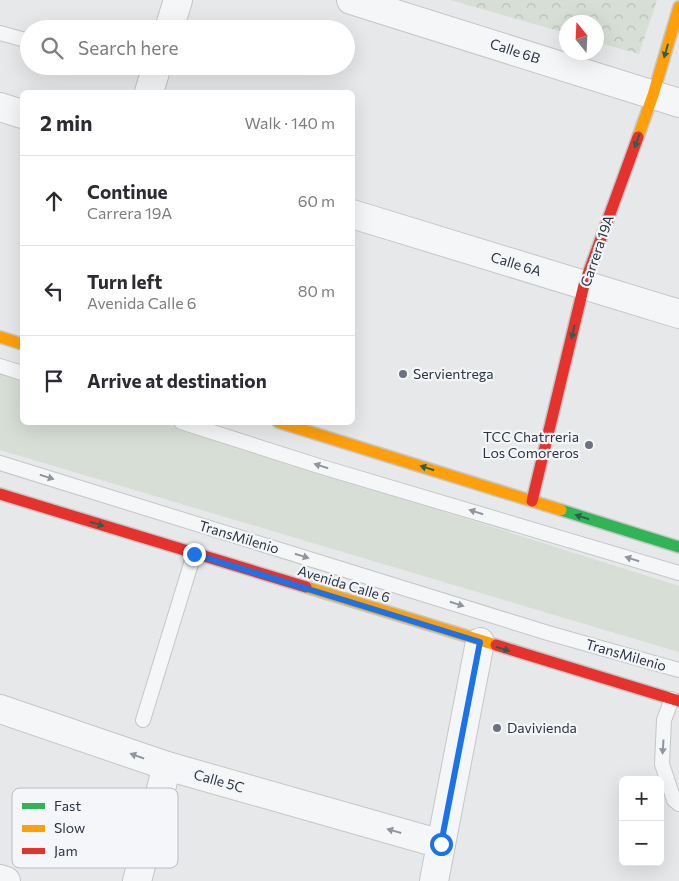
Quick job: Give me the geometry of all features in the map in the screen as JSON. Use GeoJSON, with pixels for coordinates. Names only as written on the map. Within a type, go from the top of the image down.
{"type":"FeatureCollection","features":[{"type":"Feature","properties":{"kind":"main road","name":"Carrera 19A"},"geometry":{"type":"LineString","coordinates":[[532,501],[584,285],[653,95],[679,7]]}},
{"type":"Feature","properties":{"kind":"main road"},"geometry":{"type":"LineString","coordinates":[[0,337],[20,343]]}},
{"type":"Feature","properties":{"kind":"main road"},"geometry":{"type":"LineString","coordinates":[[288,425],[679,547]]}},
{"type":"Feature","properties":{"kind":"main road","name":"Avenida Calle 6"},"geometry":{"type":"LineString","coordinates":[[0,494],[675,700]]}},
{"type":"Feature","properties":{"kind":"street"},"geometry":{"type":"LineString","coordinates":[[172,20],[178,0]]}},
{"type":"Feature","properties":{"kind":"street","name":"Calle 6B"},"geometry":{"type":"LineString","coordinates":[[351,0],[382,4],[679,103]]}},
{"type":"Feature","properties":{"kind":"street"},"geometry":{"type":"LineString","coordinates":[[150,90],[154,75]]}},
{"type":"Feature","properties":{"kind":"street"},"geometry":{"type":"LineString","coordinates":[[0,107],[20,113]]}},
{"type":"Feature","properties":{"kind":"street","name":"Calle 6A"},"geometry":{"type":"LineString","coordinates":[[355,215],[679,314]]}},
{"type":"Feature","properties":{"kind":"street"},"geometry":{"type":"LineString","coordinates":[[434,881],[480,642]]}},
{"type":"Feature","properties":{"kind":"street","name":"Calle 5C"},"geometry":{"type":"LineString","coordinates":[[0,709],[167,766],[441,844]]}},
{"type":"Feature","properties":{"kind":"street"},"geometry":{"type":"LineString","coordinates":[[161,788],[167,766]]}},
{"type":"Feature","properties":{"kind":"street"},"geometry":{"type":"LineString","coordinates":[[137,881],[140,868]]}},
{"type":"Feature","properties":{"kind":"street"},"geometry":{"type":"LineString","coordinates":[[0,879],[6,881]]}},
{"type":"Feature","properties":{"kind":"lane"},"geometry":{"type":"LineString","coordinates":[[0,33],[20,39]]}},
{"type":"Feature","properties":{"kind":"lane"},"geometry":{"type":"LineString","coordinates":[[0,366],[20,372]]}},
{"type":"Feature","properties":{"kind":"lane"},"geometry":{"type":"LineString","coordinates":[[190,425],[332,470],[679,572]]}},
{"type":"Feature","properties":{"kind":"lane","name":"TransMilenio"},"geometry":{"type":"LineString","coordinates":[[0,463],[530,627],[679,670]]}},
{"type":"Feature","properties":{"kind":"lane"},"geometry":{"type":"LineString","coordinates":[[143,720],[194,554]]}},
{"type":"Feature","properties":{"kind":"lane"},"geometry":{"type":"LineString","coordinates":[[675,700],[664,720],[662,764],[674,800],[679,804]]}},
{"type":"Feature","properties":{"kind":"green space"},"geometry":{"type":"Polygon","coordinates":[[[450,0],[657,0],[639,54],[604,44],[604,15],[559,15],[559,31],[450,0]]]}},
{"type":"Feature","properties":{"kind":"green space"},"geometry":{"type":"Polygon","coordinates":[[[0,371],[20,377],[20,425],[169,425],[679,586],[679,652],[0,450],[0,371]]]}},
{"type":"Feature","properties":{"kind":"traffic: fast"},"geometry":{"type":"LineString","coordinates":[[561,510],[679,547]]}},
{"type":"Feature","properties":{"kind":"traffic: slow"},"geometry":{"type":"LineString","coordinates":[[638,137],[653,95],[679,7]]}},
{"type":"Feature","properties":{"kind":"traffic: slow"},"geometry":{"type":"LineString","coordinates":[[0,337],[20,343]]}},
{"type":"Feature","properties":{"kind":"traffic: slow"},"geometry":{"type":"LineString","coordinates":[[288,425],[561,510]]}},
{"type":"Feature","properties":{"kind":"traffic: slow"},"geometry":{"type":"LineString","coordinates":[[306,587],[496,645]]}},
{"type":"Feature","properties":{"kind":"traffic: jam"},"geometry":{"type":"LineString","coordinates":[[532,501],[584,285],[638,137]]}},
{"type":"Feature","properties":{"kind":"traffic: jam"},"geometry":{"type":"LineString","coordinates":[[0,494],[306,587]]}},
{"type":"Feature","properties":{"kind":"traffic: jam"},"geometry":{"type":"LineString","coordinates":[[496,645],[679,701]]}},
{"type":"Feature","properties":{"kind":"place","name":"Servientrega"},"geometry":{"type":"Point","coordinates":[403,374]}},
{"type":"Feature","properties":{"kind":"place","name":"TCC Chatrreria Los Comoreros"},"geometry":{"type":"Point","coordinates":[589,445]}},
{"type":"Feature","properties":{"kind":"place","name":"Davivienda"},"geometry":{"type":"Point","coordinates":[497,728]}},
{"type":"Feature","properties":{"kind":"route"},"geometry":{"type":"LineString","coordinates":[[194,554],[480,642],[441,844]]}}]}
